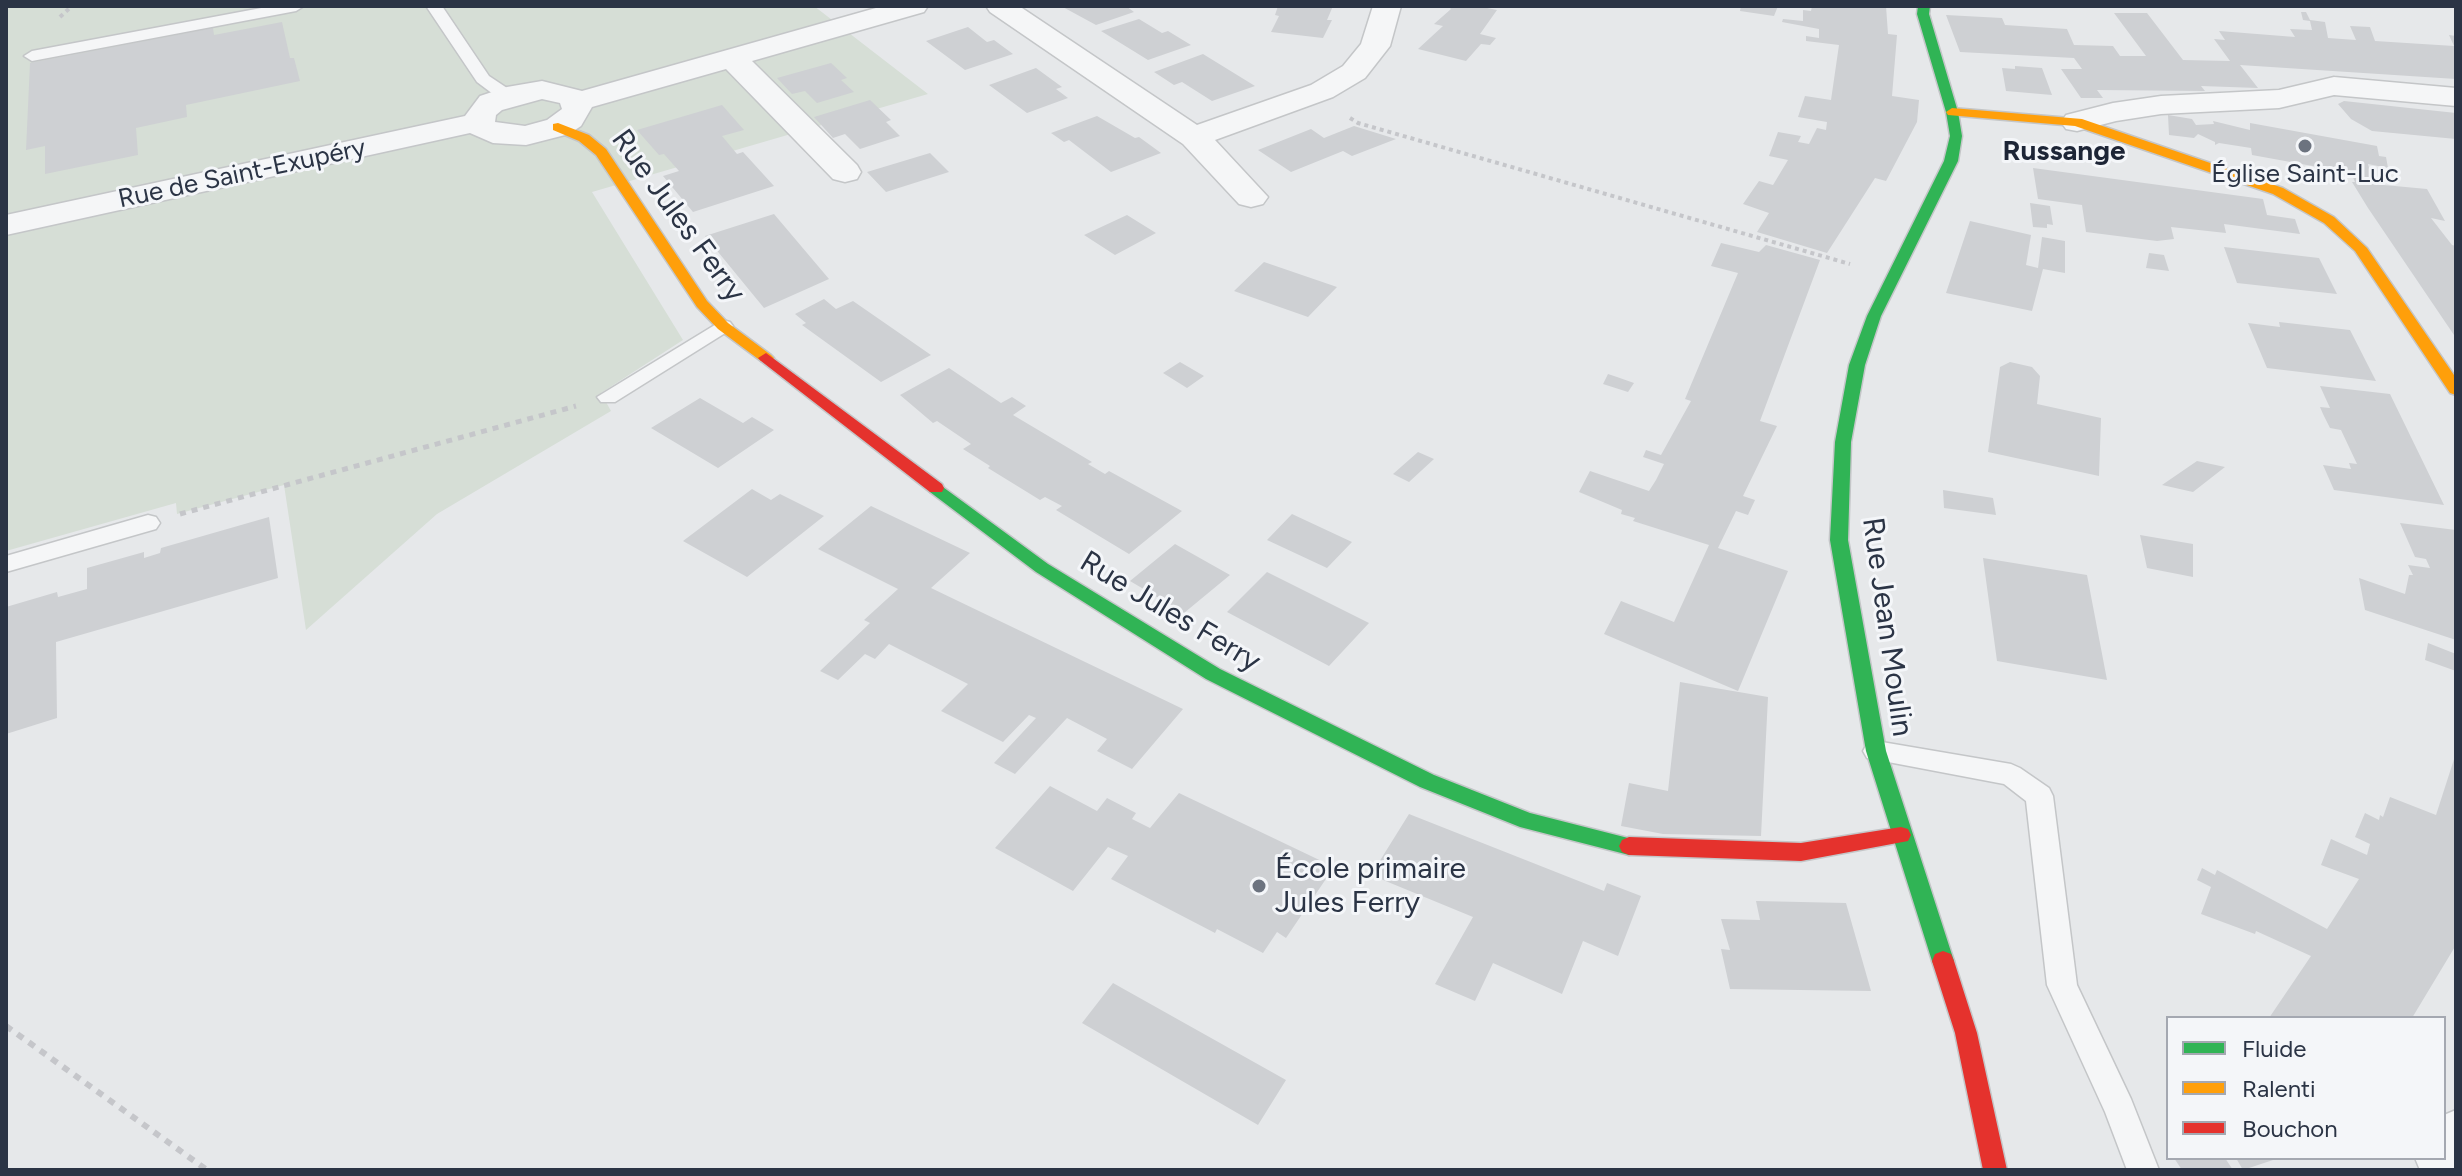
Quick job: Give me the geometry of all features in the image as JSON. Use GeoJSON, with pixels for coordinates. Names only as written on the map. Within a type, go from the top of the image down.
{"type":"FeatureCollection","features":[{"type":"Feature","properties":{"kind":"street"},"geometry":{"type":"LineString","coordinates":[[568,114],[570,96],[550,90],[507,96],[491,103],[481,112],[479,122],[483,129],[508,137],[534,134],[568,114],[732,58],[914,6]]}},
{"type":"Feature","properties":{"kind":"street"},"geometry":{"type":"LineString","coordinates":[[1000,6],[1194,137],[1251,197]]}},
{"type":"Feature","properties":{"kind":"street"},"geometry":{"type":"LineString","coordinates":[[1194,137],[1322,91],[1354,72],[1375,46],[1387,6]]}},
{"type":"Feature","properties":{"kind":"street","name":"Rue Jean Moulin"},"geometry":{"type":"LineString","coordinates":[[1924,6],[1923,14],[1952,112],[1956,136],[1951,161],[1874,316],[1857,365],[1843,442],[1839,540],[1876,751],[1966,1033],[1995,1170]]}},
{"type":"Feature","properties":{"kind":"street"},"geometry":{"type":"LineString","coordinates":[[732,58],[845,172]]}},
{"type":"Feature","properties":{"kind":"street"},"geometry":{"type":"LineString","coordinates":[[2077,122],[2113,112],[2161,105],[2279,99],[2334,86],[2456,97]]}},
{"type":"Feature","properties":{"kind":"street"},"geometry":{"type":"LineString","coordinates":[[1952,112],[2077,122],[2278,191],[2329,220],[2360,248],[2456,390]]}},
{"type":"Feature","properties":{"kind":"street","name":"Rue Jules Ferry"},"geometry":{"type":"LineString","coordinates":[[568,114],[584,138],[601,152],[702,304],[723,326],[1042,568],[1213,674],[1427,781],[1527,821],[1639,849],[1801,852],[1901,835]]}},
{"type":"Feature","properties":{"kind":"street","name":"Rue de Saint-Exupéry"},"geometry":{"type":"LineString","coordinates":[[6,225],[479,122]]}},
{"type":"Feature","properties":{"kind":"lane"},"geometry":{"type":"LineString","coordinates":[[32,56],[296,6]]}},
{"type":"Feature","properties":{"kind":"lane"},"geometry":{"type":"LineString","coordinates":[[434,6],[483,79],[507,96]]}},
{"type":"Feature","properties":{"kind":"lane"},"geometry":{"type":"LineString","coordinates":[[608,397],[723,326]]}},
{"type":"Feature","properties":{"kind":"lane"},"geometry":{"type":"LineString","coordinates":[[6,564],[148,523]]}},
{"type":"Feature","properties":{"kind":"lane"},"geometry":{"type":"LineString","coordinates":[[1876,751],[2011,775],[2039,796],[2062,985],[2120,1110],[2143,1170]]}},
{"type":"Feature","properties":{"kind":"path"},"geometry":{"type":"LineString","coordinates":[[1358,123],[1822,256]]}},
{"type":"Feature","properties":{"kind":"path"},"geometry":{"type":"LineString","coordinates":[[148,523],[608,397]]}},
{"type":"Feature","properties":{"kind":"path"},"geometry":{"type":"LineString","coordinates":[[6,1026],[207,1170]]}},
{"type":"Feature","properties":{"kind":"shaded area"},"geometry":{"type":"Polygon","coordinates":[[[6,6],[814,6],[928,94],[592,192],[683,340],[601,393],[611,411],[437,514],[306,630],[284,485],[177,514],[176,503],[6,551],[6,6]]]}},
{"type":"Feature","properties":{"kind":"building"},"geometry":{"type":"Polygon","coordinates":[[[1061,6],[1126,6],[1134,12],[1096,25],[1061,6]]]}},
{"type":"Feature","properties":{"kind":"building"},"geometry":{"type":"Polygon","coordinates":[[[1278,6],[1333,6],[1327,20],[1332,20],[1323,38],[1271,32],[1279,16],[1275,15],[1278,6]]]}},
{"type":"Feature","properties":{"kind":"building"},"geometry":{"type":"Polygon","coordinates":[[[1448,6],[1497,10],[1480,34],[1496,38],[1490,45],[1481,44],[1466,61],[1418,49],[1443,26],[1434,24],[1451,9],[1448,6]]]}},
{"type":"Feature","properties":{"kind":"building"},"geometry":{"type":"Polygon","coordinates":[[[1741,6],[1778,6],[1774,16],[1740,11],[1741,6]]]}},
{"type":"Feature","properties":{"kind":"building"},"geometry":{"type":"Polygon","coordinates":[[[1812,6],[1886,6],[1888,34],[1897,35],[1892,96],[1919,100],[1917,122],[1886,181],[1875,178],[1827,253],[1757,232],[1769,213],[1743,204],[1759,181],[1773,185],[1788,160],[1769,156],[1778,132],[1801,136],[1798,142],[1809,144],[1817,128],[1826,130],[1827,122],[1798,117],[1805,96],[1831,100],[1839,45],[1806,41],[1806,36],[1819,38],[1819,29],[1782,22],[1783,19],[1803,21],[1803,10],[1811,11],[1812,6]]]}},
{"type":"Feature","properties":{"kind":"building"},"geometry":{"type":"Polygon","coordinates":[[[2301,12],[2306,12],[2310,20],[2325,22],[2328,38],[2356,40],[2350,26],[2370,27],[2375,41],[2454,46],[2449,35],[2456,36],[2456,79],[2240,65],[2258,88],[2201,86],[2205,91],[2097,90],[2103,98],[2081,98],[2061,69],[2082,69],[2074,58],[1960,52],[1946,15],[2002,18],[2005,25],[2067,29],[2074,45],[2113,46],[2120,56],[2146,56],[2114,13],[2147,13],[2183,60],[2230,61],[2214,39],[2225,40],[2219,31],[2295,37],[2290,29],[2312,30],[2310,21],[2303,20],[2301,12]]]}},
{"type":"Feature","properties":{"kind":"building"},"geometry":{"type":"Polygon","coordinates":[[[1139,19],[1191,45],[1148,60],[1101,31],[1139,19]]]}},
{"type":"Feature","properties":{"kind":"building"},"geometry":{"type":"Polygon","coordinates":[[[282,22],[290,58],[294,58],[300,81],[186,105],[187,117],[136,128],[138,155],[45,174],[45,146],[26,150],[30,63],[213,28],[214,35],[282,22]]]}},
{"type":"Feature","properties":{"kind":"building"},"geometry":{"type":"Polygon","coordinates":[[[968,27],[987,42],[994,40],[1013,54],[965,70],[926,41],[968,27]]]}},
{"type":"Feature","properties":{"kind":"building"},"geometry":{"type":"Polygon","coordinates":[[[1203,54],[1255,86],[1212,101],[1182,82],[1174,85],[1154,72],[1203,54]]]}},
{"type":"Feature","properties":{"kind":"building"},"geometry":{"type":"Polygon","coordinates":[[[831,63],[847,78],[841,80],[854,92],[817,103],[805,91],[792,94],[777,78],[831,63]]]}},
{"type":"Feature","properties":{"kind":"building"},"geometry":{"type":"Polygon","coordinates":[[[2015,66],[2042,68],[2052,95],[2006,91],[2002,68],[2015,69],[2015,66]]]}},
{"type":"Feature","properties":{"kind":"building"},"geometry":{"type":"Polygon","coordinates":[[[1036,68],[1062,87],[1056,89],[1068,98],[1027,113],[989,85],[1036,68]]]}},
{"type":"Feature","properties":{"kind":"building"},"geometry":{"type":"Polygon","coordinates":[[[870,100],[891,120],[886,122],[900,136],[860,149],[845,134],[833,138],[814,117],[870,100]]]}},
{"type":"Feature","properties":{"kind":"building"},"geometry":{"type":"Polygon","coordinates":[[[2344,101],[2456,113],[2456,139],[2372,131],[2351,119],[2338,104],[2344,101]]]}},
{"type":"Feature","properties":{"kind":"building"},"geometry":{"type":"Polygon","coordinates":[[[722,105],[744,130],[722,136],[737,154],[743,152],[774,186],[693,212],[663,176],[679,171],[664,154],[659,155],[637,130],[722,105]]]}},
{"type":"Feature","properties":{"kind":"building"},"geometry":{"type":"Polygon","coordinates":[[[2168,115],[2192,119],[2196,125],[2214,124],[2213,121],[2250,130],[2250,123],[2377,146],[2379,156],[2386,157],[2388,168],[2368,164],[2373,184],[2427,189],[2445,221],[2431,218],[2456,246],[2456,338],[2368,208],[2352,182],[2355,182],[2351,173],[2252,155],[2251,148],[2215,145],[2215,142],[2198,134],[2194,138],[2169,135],[2168,115]]]}},
{"type":"Feature","properties":{"kind":"building"},"geometry":{"type":"Polygon","coordinates":[[[1097,116],[1135,138],[1139,137],[1161,153],[1111,172],[1069,140],[1064,142],[1051,133],[1097,116]]]}},
{"type":"Feature","properties":{"kind":"building"},"geometry":{"type":"Polygon","coordinates":[[[1354,126],[1396,139],[1352,156],[1343,151],[1291,172],[1258,150],[1311,129],[1324,138],[1354,126]]]}},
{"type":"Feature","properties":{"kind":"building"},"geometry":{"type":"Polygon","coordinates":[[[930,153],[949,172],[886,192],[867,172],[930,153]]]}},
{"type":"Feature","properties":{"kind":"building"},"geometry":{"type":"Polygon","coordinates":[[[2033,168],[2263,199],[2267,215],[2295,219],[2300,234],[2224,224],[2226,233],[2171,227],[2174,239],[2157,241],[2086,232],[2082,205],[2038,199],[2033,168]]]}},
{"type":"Feature","properties":{"kind":"building"},"geometry":{"type":"Polygon","coordinates":[[[2030,203],[2050,206],[2053,225],[2033,227],[2030,203]]]}},
{"type":"Feature","properties":{"kind":"building"},"geometry":{"type":"Polygon","coordinates":[[[774,214],[829,279],[764,308],[705,236],[774,214]]]}},
{"type":"Feature","properties":{"kind":"building"},"geometry":{"type":"Polygon","coordinates":[[[1127,215],[1156,233],[1115,255],[1084,235],[1127,215]]]}},
{"type":"Feature","properties":{"kind":"building"},"geometry":{"type":"Polygon","coordinates":[[[1970,221],[2031,235],[2026,265],[2038,268],[2042,237],[2065,241],[2065,273],[2043,269],[2032,311],[1946,293],[1970,221]]]}},
{"type":"Feature","properties":{"kind":"building"},"geometry":{"type":"Polygon","coordinates":[[[1721,243],[1759,252],[1766,245],[1820,260],[1760,421],[1777,426],[1743,496],[1755,500],[1748,515],[1736,511],[1718,548],[1788,571],[1738,691],[1604,634],[1621,601],[1674,622],[1709,545],[1633,521],[1635,518],[1621,514],[1622,510],[1579,492],[1590,471],[1649,491],[1656,480],[1664,464],[1643,457],[1646,450],[1661,455],[1691,401],[1685,399],[1738,273],[1711,266],[1721,243]]]}},
{"type":"Feature","properties":{"kind":"building"},"geometry":{"type":"Polygon","coordinates":[[[2224,247],[2319,258],[2337,294],[2237,283],[2224,247]]]}},
{"type":"Feature","properties":{"kind":"building"},"geometry":{"type":"Polygon","coordinates":[[[2149,253],[2164,255],[2169,271],[2146,268],[2149,253]]]}},
{"type":"Feature","properties":{"kind":"building"},"geometry":{"type":"Polygon","coordinates":[[[1264,262],[1337,287],[1308,317],[1234,291],[1264,262]]]}},
{"type":"Feature","properties":{"kind":"building"},"geometry":{"type":"Polygon","coordinates":[[[824,299],[836,309],[853,301],[931,355],[881,382],[802,325],[806,323],[795,314],[824,299]]]}},
{"type":"Feature","properties":{"kind":"building"},"geometry":{"type":"Polygon","coordinates":[[[2279,322],[2350,330],[2376,381],[2267,368],[2248,323],[2280,327],[2279,322]]]}},
{"type":"Feature","properties":{"kind":"building"},"geometry":{"type":"Polygon","coordinates":[[[1180,362],[1204,376],[1187,388],[1163,373],[1180,362]]]}},
{"type":"Feature","properties":{"kind":"building"},"geometry":{"type":"Polygon","coordinates":[[[2010,362],[2032,367],[2040,376],[2037,404],[2101,418],[2099,476],[1988,452],[2000,367],[2010,362]]]}},
{"type":"Feature","properties":{"kind":"building"},"geometry":{"type":"Polygon","coordinates":[[[949,368],[1001,403],[1012,397],[1026,406],[1013,415],[1092,462],[1088,464],[1105,474],[1109,471],[1182,511],[1129,554],[1056,510],[1062,506],[1045,497],[1040,500],[988,468],[990,466],[963,449],[971,444],[937,421],[933,423],[900,395],[949,368]]]}},
{"type":"Feature","properties":{"kind":"building"},"geometry":{"type":"Polygon","coordinates":[[[1608,374],[1634,383],[1628,392],[1603,384],[1608,374]]]}},
{"type":"Feature","properties":{"kind":"building"},"geometry":{"type":"Polygon","coordinates":[[[2320,386],[2390,394],[2444,505],[2334,490],[2323,465],[2351,469],[2349,463],[2357,464],[2341,430],[2330,428],[2323,414],[2320,407],[2330,408],[2320,386]]]}},
{"type":"Feature","properties":{"kind":"building"},"geometry":{"type":"Polygon","coordinates":[[[700,398],[743,423],[752,417],[774,430],[718,468],[651,428],[700,398]]]}},
{"type":"Feature","properties":{"kind":"building"},"geometry":{"type":"Polygon","coordinates":[[[1418,452],[1434,459],[1409,482],[1393,474],[1418,452]]]}},
{"type":"Feature","properties":{"kind":"building"},"geometry":{"type":"Polygon","coordinates":[[[2197,461],[2225,467],[2193,492],[2162,485],[2197,461]]]}},
{"type":"Feature","properties":{"kind":"building"},"geometry":{"type":"Polygon","coordinates":[[[752,489],[771,500],[780,494],[824,516],[747,577],[683,541],[752,489]]]}},
{"type":"Feature","properties":{"kind":"building"},"geometry":{"type":"Polygon","coordinates":[[[1943,490],[1993,498],[1996,515],[1944,508],[1943,490]]]}},
{"type":"Feature","properties":{"kind":"building"},"geometry":{"type":"Polygon","coordinates":[[[871,506],[970,553],[931,588],[1183,709],[1132,769],[1097,751],[1107,739],[1067,718],[1015,774],[994,763],[1036,718],[1029,715],[1003,742],[941,711],[968,684],[889,644],[875,659],[865,654],[838,680],[820,671],[870,623],[864,620],[898,589],[818,549],[871,506]]]}},
{"type":"Feature","properties":{"kind":"building"},"geometry":{"type":"Polygon","coordinates":[[[1292,514],[1352,542],[1327,568],[1267,540],[1292,514]]]}},
{"type":"Feature","properties":{"kind":"building"},"geometry":{"type":"Polygon","coordinates":[[[269,517],[278,578],[56,642],[57,718],[6,734],[6,607],[57,592],[58,597],[87,589],[87,568],[144,552],[144,558],[160,553],[161,548],[269,517]]]}},
{"type":"Feature","properties":{"kind":"building"},"geometry":{"type":"Polygon","coordinates":[[[2400,523],[2456,530],[2456,640],[2365,610],[2359,578],[2405,594],[2409,575],[2413,575],[2408,565],[2430,568],[2426,559],[2415,557],[2400,523]]]}},
{"type":"Feature","properties":{"kind":"building"},"geometry":{"type":"Polygon","coordinates":[[[2140,535],[2193,544],[2193,577],[2147,568],[2140,535]]]}},
{"type":"Feature","properties":{"kind":"building"},"geometry":{"type":"Polygon","coordinates":[[[1175,544],[1230,575],[1184,613],[1130,581],[1175,544]]]}},
{"type":"Feature","properties":{"kind":"building"},"geometry":{"type":"Polygon","coordinates":[[[1983,558],[2087,575],[2107,680],[1997,661],[1983,558]]]}},
{"type":"Feature","properties":{"kind":"building"},"geometry":{"type":"Polygon","coordinates":[[[1267,572],[1369,623],[1329,666],[1227,612],[1267,572]]]}},
{"type":"Feature","properties":{"kind":"building"},"geometry":{"type":"Polygon","coordinates":[[[2428,643],[2456,654],[2456,671],[2425,660],[2428,643]]]}},
{"type":"Feature","properties":{"kind":"building"},"geometry":{"type":"Polygon","coordinates":[[[1680,682],[1768,697],[1761,836],[1663,834],[1621,826],[1629,783],[1668,791],[1680,682]]]}},
{"type":"Feature","properties":{"kind":"building"},"geometry":{"type":"Polygon","coordinates":[[[2456,753],[2456,945],[2413,1016],[2270,1016],[2311,956],[2256,931],[2255,934],[2201,914],[2211,887],[2197,880],[2202,868],[2215,875],[2217,870],[2327,929],[2359,879],[2321,865],[2331,839],[2367,855],[2370,844],[2355,837],[2365,813],[2379,820],[2390,797],[2436,815],[2456,753]]]}},
{"type":"Feature","properties":{"kind":"building"},"geometry":{"type":"Polygon","coordinates":[[[1050,786],[1097,811],[1107,798],[1136,813],[1132,819],[1150,828],[1179,793],[1334,867],[1286,938],[1277,932],[1263,953],[1217,929],[1215,933],[1111,879],[1128,856],[1108,847],[1073,891],[995,848],[1050,786]]]}},
{"type":"Feature","properties":{"kind":"building"},"geometry":{"type":"Polygon","coordinates":[[[1409,814],[1604,891],[1607,883],[1641,896],[1618,956],[1583,941],[1562,994],[1493,963],[1475,1001],[1435,984],[1473,917],[1371,875],[1409,814]]]}},
{"type":"Feature","properties":{"kind":"building"},"geometry":{"type":"Polygon","coordinates":[[[1756,901],[1846,903],[1871,991],[1730,989],[1721,949],[1730,950],[1721,919],[1760,920],[1756,901]]]}},
{"type":"Feature","properties":{"kind":"building"},"geometry":{"type":"Polygon","coordinates":[[[1113,983],[1286,1080],[1258,1125],[1082,1023],[1113,983]]]}},
{"type":"Feature","properties":{"kind":"building"},"geometry":{"type":"Polygon","coordinates":[[[2175,1160],[2226,1160],[2233,1170],[2182,1170],[2175,1160]]]}},
{"type":"Feature","properties":{"kind":"building"},"geometry":{"type":"Polygon","coordinates":[[[2237,1160],[2273,1160],[2243,1170],[2237,1160]]]}},
{"type":"Feature","properties":{"kind":"traffic: fast"},"geometry":{"type":"LineString","coordinates":[[1924,6],[1923,14],[1952,112],[1956,136],[1951,161],[1874,316],[1857,365],[1843,442],[1839,540],[1876,751],[1943,961]]}},
{"type":"Feature","properties":{"kind":"traffic: fast"},"geometry":{"type":"LineString","coordinates":[[936,488],[1042,568],[1213,674],[1427,781],[1527,821],[1629,846]]}},
{"type":"Feature","properties":{"kind":"traffic: slow"},"geometry":{"type":"LineString","coordinates":[[1952,112],[2077,122],[2278,191],[2329,220],[2360,248],[2456,390]]}},
{"type":"Feature","properties":{"kind":"traffic: slow"},"geometry":{"type":"LineString","coordinates":[[558,127],[584,138],[601,152],[702,304],[723,326],[766,358]]}},
{"type":"Feature","properties":{"kind":"traffic: jam"},"geometry":{"type":"LineString","coordinates":[[766,358],[936,488]]}},
{"type":"Feature","properties":{"kind":"traffic: jam"},"geometry":{"type":"LineString","coordinates":[[1629,846],[1801,852],[1901,835]]}},
{"type":"Feature","properties":{"kind":"traffic: jam"},"geometry":{"type":"LineString","coordinates":[[1943,961],[1966,1033],[1995,1170]]}},
{"type":"Feature","properties":{"kind":"place","name":"Église Saint-Luc"},"geometry":{"type":"Point","coordinates":[2305,146]}},
{"type":"Feature","properties":{"kind":"place","name":"École primaire Jules Ferry"},"geometry":{"type":"Point","coordinates":[1259,886]}},
{"type":"Feature","properties":{"kind":"district","name":"Russange"},"geometry":{"type":"Point","coordinates":[2064,152]}}]}
